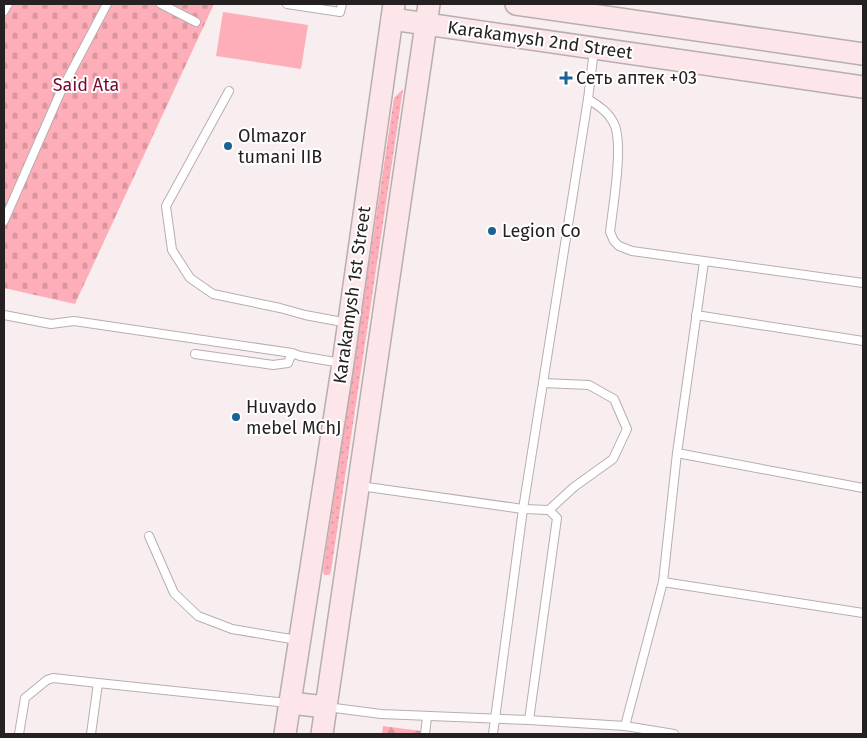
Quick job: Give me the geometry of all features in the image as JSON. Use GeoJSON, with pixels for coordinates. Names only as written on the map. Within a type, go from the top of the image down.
{"type":"FeatureCollection","features":[{"type":"Feature","properties":{"kind":"main road","name":"Karakamysh 2nd Street"},"geometry":{"type":"LineString","coordinates":[[516,4],[595,12],[863,54]]}},
{"type":"Feature","properties":{"kind":"main road","name":"Karakamysh 2nd Street"},"geometry":{"type":"LineString","coordinates":[[394,8],[594,48],[863,87]]}},
{"type":"Feature","properties":{"kind":"main road","name":"Karakamysh 1st Street"},"geometry":{"type":"LineString","coordinates":[[285,734],[394,8]]}},
{"type":"Feature","properties":{"kind":"main road","name":"Karakamysh 1st Street"},"geometry":{"type":"LineString","coordinates":[[322,734],[427,14]]}},
{"type":"Feature","properties":{"kind":"main road"},"geometry":{"type":"LineString","coordinates":[[290,703],[326,707]]}},
{"type":"Feature","properties":{"kind":"lane"},"geometry":{"type":"LineString","coordinates":[[4,11],[8,4]]}},
{"type":"Feature","properties":{"kind":"lane"},"geometry":{"type":"LineString","coordinates":[[4,222],[61,91],[107,4]]}},
{"type":"Feature","properties":{"kind":"lane"},"geometry":{"type":"LineString","coordinates":[[161,4],[196,22]]}},
{"type":"Feature","properties":{"kind":"lane"},"geometry":{"type":"LineString","coordinates":[[287,4],[340,12],[342,4]]}},
{"type":"Feature","properties":{"kind":"lane"},"geometry":{"type":"LineString","coordinates":[[493,734],[523,509],[588,99],[594,48]]}},
{"type":"Feature","properties":{"kind":"lane"},"geometry":{"type":"LineString","coordinates":[[229,91],[166,206],[172,250],[190,278],[213,294],[348,323]]}},
{"type":"Feature","properties":{"kind":"lane"},"geometry":{"type":"LineString","coordinates":[[588,99],[605,110],[615,125],[619,142],[610,232],[614,241],[619,246],[632,251],[704,262],[863,283]]}},
{"type":"Feature","properties":{"kind":"lane"},"geometry":{"type":"LineString","coordinates":[[625,726],[663,582],[677,453],[704,262]]}},
{"type":"Feature","properties":{"kind":"lane"},"geometry":{"type":"LineString","coordinates":[[4,315],[51,324],[74,321],[292,353],[342,363]]}},
{"type":"Feature","properties":{"kind":"lane"},"geometry":{"type":"LineString","coordinates":[[696,315],[863,341]]}},
{"type":"Feature","properties":{"kind":"lane"},"geometry":{"type":"LineString","coordinates":[[195,354],[273,365],[288,363],[292,353]]}},
{"type":"Feature","properties":{"kind":"lane"},"geometry":{"type":"LineString","coordinates":[[543,383],[588,385],[614,399],[627,429],[613,459],[574,487],[549,510]]}},
{"type":"Feature","properties":{"kind":"lane"},"geometry":{"type":"LineString","coordinates":[[677,453],[863,488]]}},
{"type":"Feature","properties":{"kind":"lane"},"geometry":{"type":"LineString","coordinates":[[358,486],[523,509],[549,510],[557,518],[529,720]]}},
{"type":"Feature","properties":{"kind":"lane"},"geometry":{"type":"LineString","coordinates":[[149,536],[174,593],[198,616],[232,629],[299,640]]}},
{"type":"Feature","properties":{"kind":"lane"},"geometry":{"type":"LineString","coordinates":[[663,582],[863,613]]}},
{"type":"Feature","properties":{"kind":"lane"},"geometry":{"type":"LineString","coordinates":[[19,734],[25,698],[47,680],[53,678],[290,703]]}},
{"type":"Feature","properties":{"kind":"lane"},"geometry":{"type":"LineString","coordinates":[[91,734],[98,683]]}},
{"type":"Feature","properties":{"kind":"lane"},"geometry":{"type":"LineString","coordinates":[[326,707],[381,714],[427,717],[529,720],[625,726],[674,734]]}},
{"type":"Feature","properties":{"kind":"lane"},"geometry":{"type":"LineString","coordinates":[[425,734],[427,717]]}},
{"type":"Feature","properties":{"kind":"green space","name":"Said Ata"},"geometry":{"type":"Polygon","coordinates":[[[4,4],[214,4],[75,304],[4,288],[4,4]]]}},
{"type":"Feature","properties":{"kind":"green space"},"geometry":{"type":"Polygon","coordinates":[[[223,12],[308,25],[301,69],[216,56],[223,12]]]}},
{"type":"Feature","properties":{"kind":"green space"},"geometry":{"type":"Polygon","coordinates":[[[403,89],[331,571],[329,575],[324,575],[323,570],[394,98],[403,89]]]}},
{"type":"Feature","properties":{"kind":"green space"},"geometry":{"type":"Polygon","coordinates":[[[383,726],[421,731],[420,734],[382,734],[383,726]]]}},
{"type":"Feature","properties":{"kind":"place","name":"Сеть аптек +03"},"geometry":{"type":"Point","coordinates":[566,78]}},
{"type":"Feature","properties":{"kind":"place","name":"Olmazor tumani IIB"},"geometry":{"type":"Point","coordinates":[228,146]}},
{"type":"Feature","properties":{"kind":"place","name":"Legion Co"},"geometry":{"type":"Point","coordinates":[492,231]}},
{"type":"Feature","properties":{"kind":"place","name":"Huvaydo mebel MChJ"},"geometry":{"type":"Point","coordinates":[236,417]}}]}
